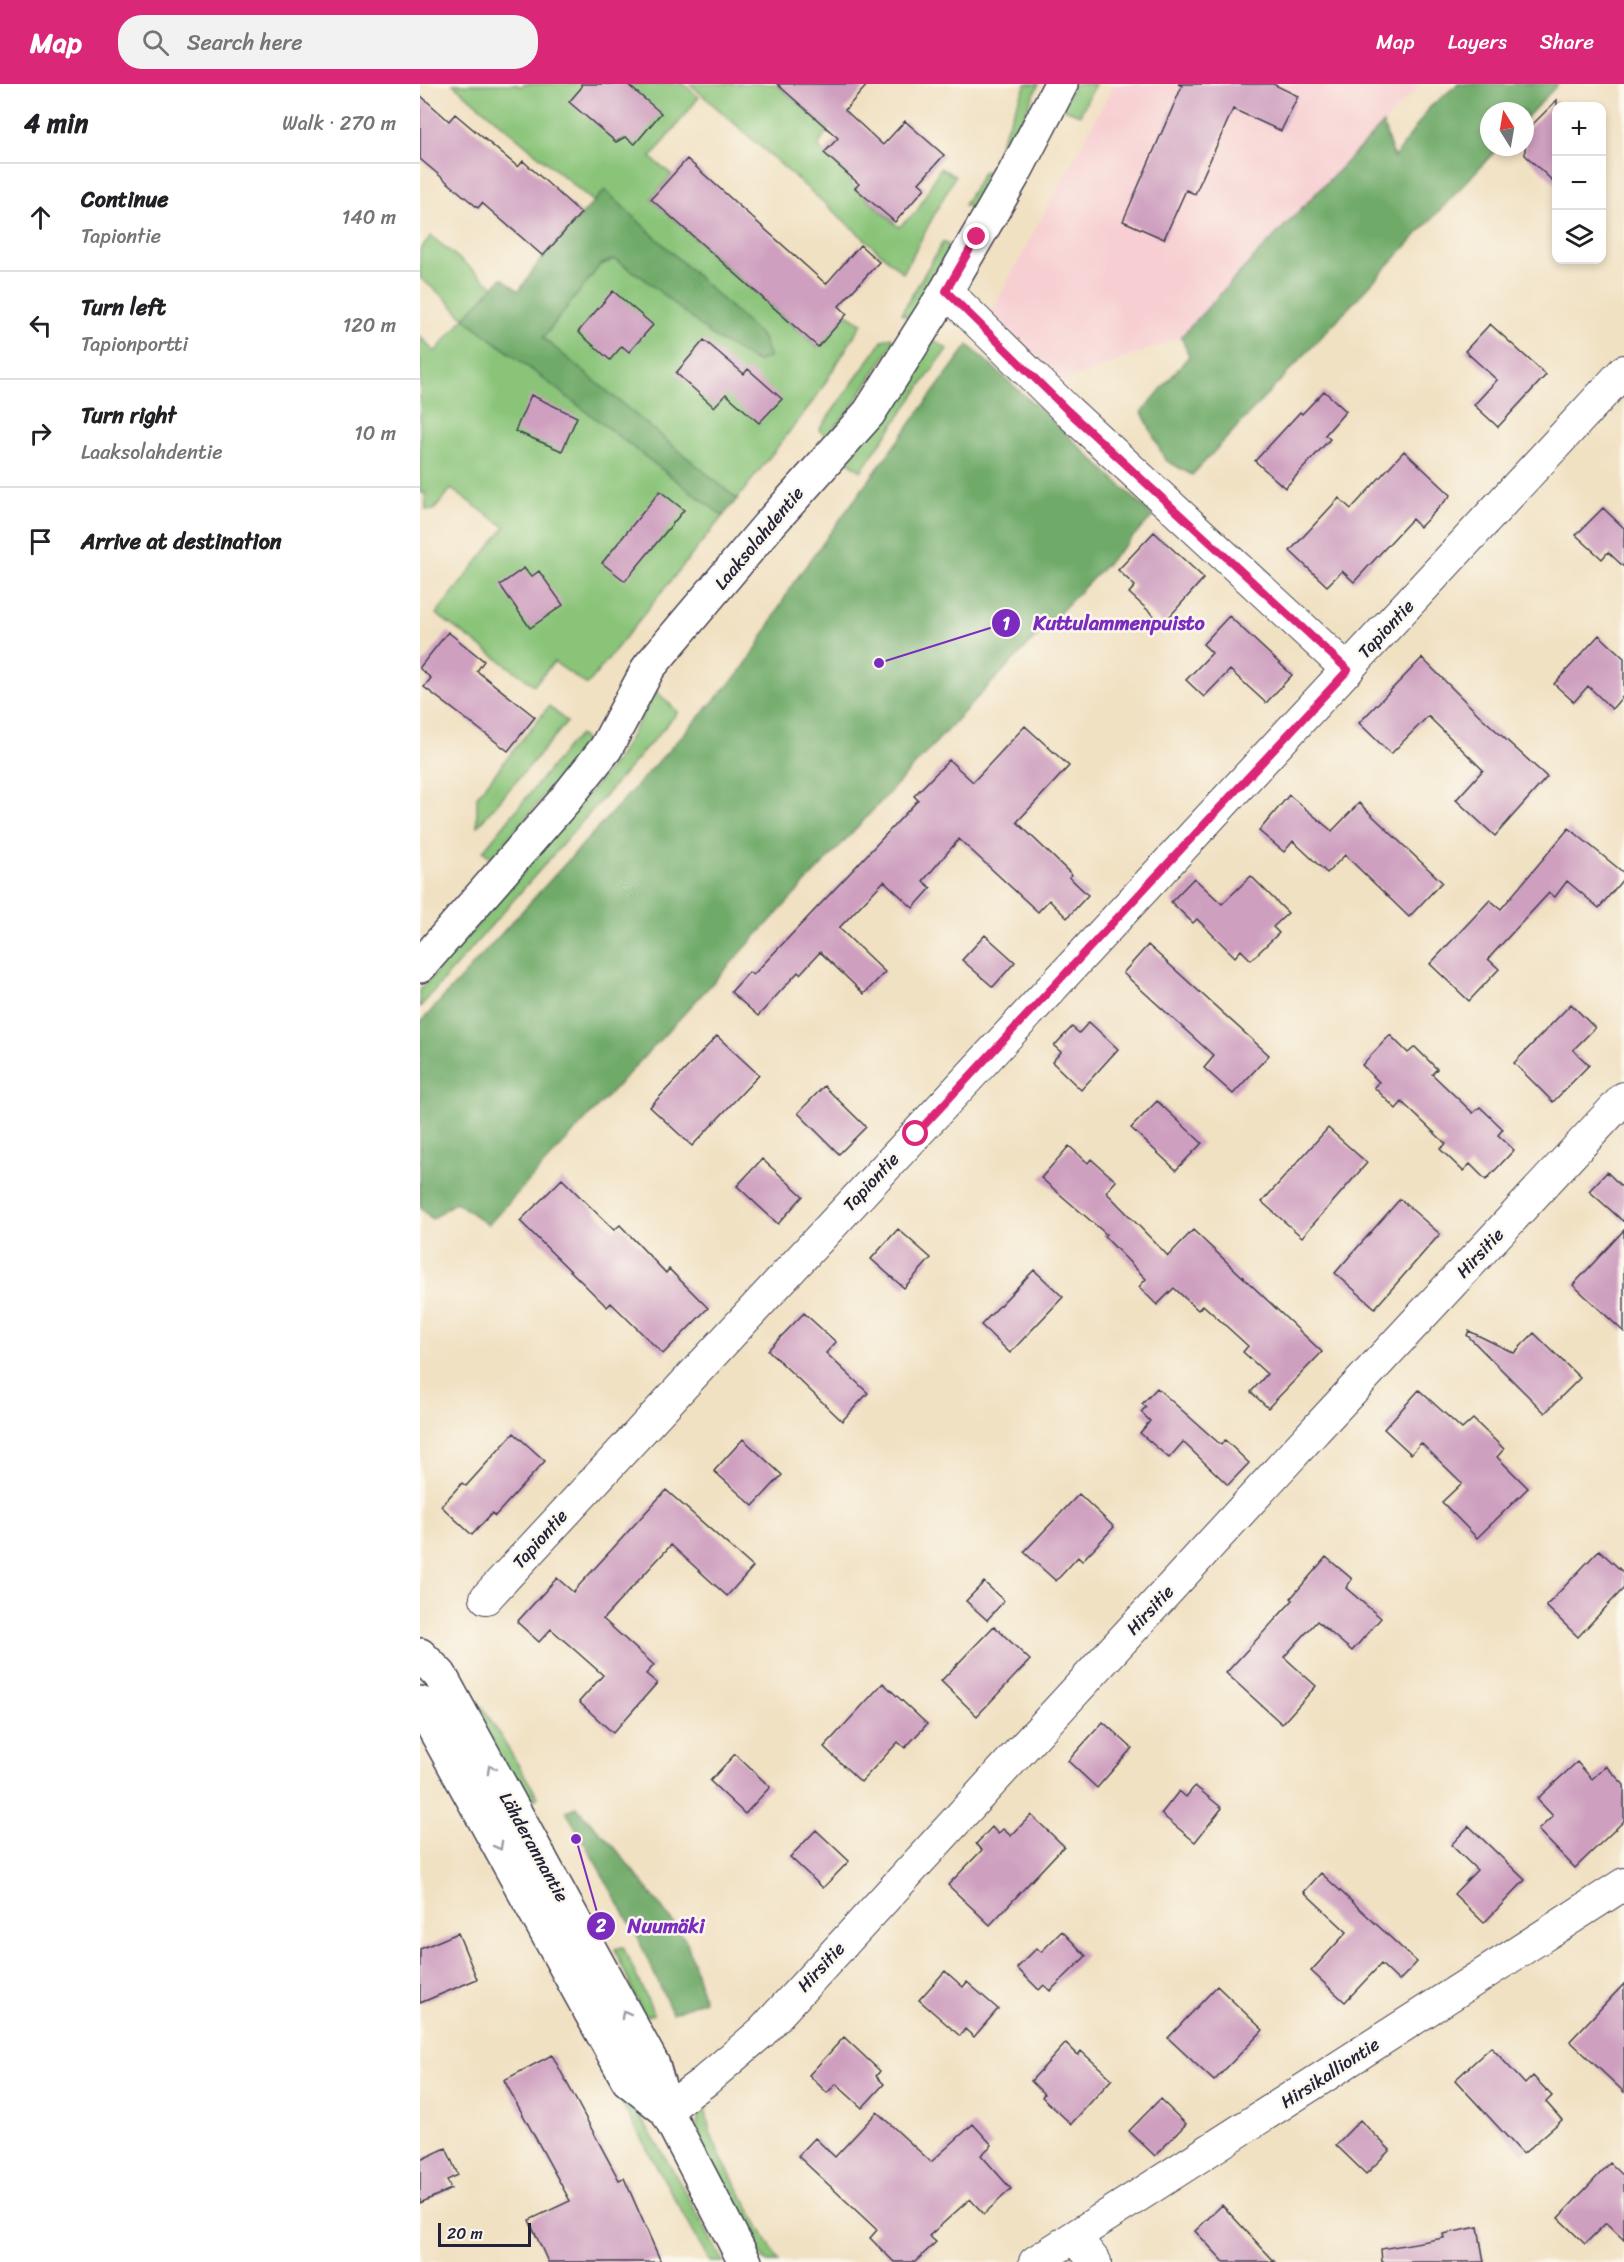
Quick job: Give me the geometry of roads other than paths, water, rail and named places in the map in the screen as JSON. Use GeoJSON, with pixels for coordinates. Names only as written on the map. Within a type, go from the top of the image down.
{"type":"FeatureCollection","features":[{"type":"Feature","properties":{"kind":"main road","name":"Laaksolahdentie"},"geometry":{"type":"LineString","coordinates":[[420,966],[564,801],[606,748],[650,667],[660,654],[799,490],[869,413],[946,291],[1014,174],[1061,84]]}},
{"type":"Feature","properties":{"kind":"main road","name":"Lähderannantie"},"geometry":{"type":"LineString","coordinates":[[420,1655],[440,1675],[653,2066],[666,2110],[745,2262]]}},
{"type":"Feature","properties":{"kind":"main road","name":"Lähderannantie"},"geometry":{"type":"LineString","coordinates":[[420,1703],[628,2080],[666,2110]]}},
{"type":"Feature","properties":{"kind":"street"},"geometry":{"type":"LineString","coordinates":[[946,291],[1068,411],[1348,670]]}},
{"type":"Feature","properties":{"kind":"street","name":"Tapiontie"},"geometry":{"type":"LineString","coordinates":[[486,1598],[1624,371]]}},
{"type":"Feature","properties":{"kind":"street","name":"Hirsitie"},"geometry":{"type":"LineString","coordinates":[[666,2110],[705,2081],[762,2032],[1624,1098]]}},
{"type":"Feature","properties":{"kind":"street","name":"Hirsikalliontie"},"geometry":{"type":"LineString","coordinates":[[1035,2262],[1624,1884]]}},
{"type":"Feature","properties":{"kind":"street"},"geometry":{"type":"LineString","coordinates":[[1075,2237],[1095,2262]]}},
{"type":"Feature","properties":{"kind":"place","name":"Kuttulammenpuisto"},"geometry":{"type":"Point","coordinates":[879,663]}},
{"type":"Feature","properties":{"kind":"place","name":"Nuumäki"},"geometry":{"type":"Point","coordinates":[576,1839]}}]}
